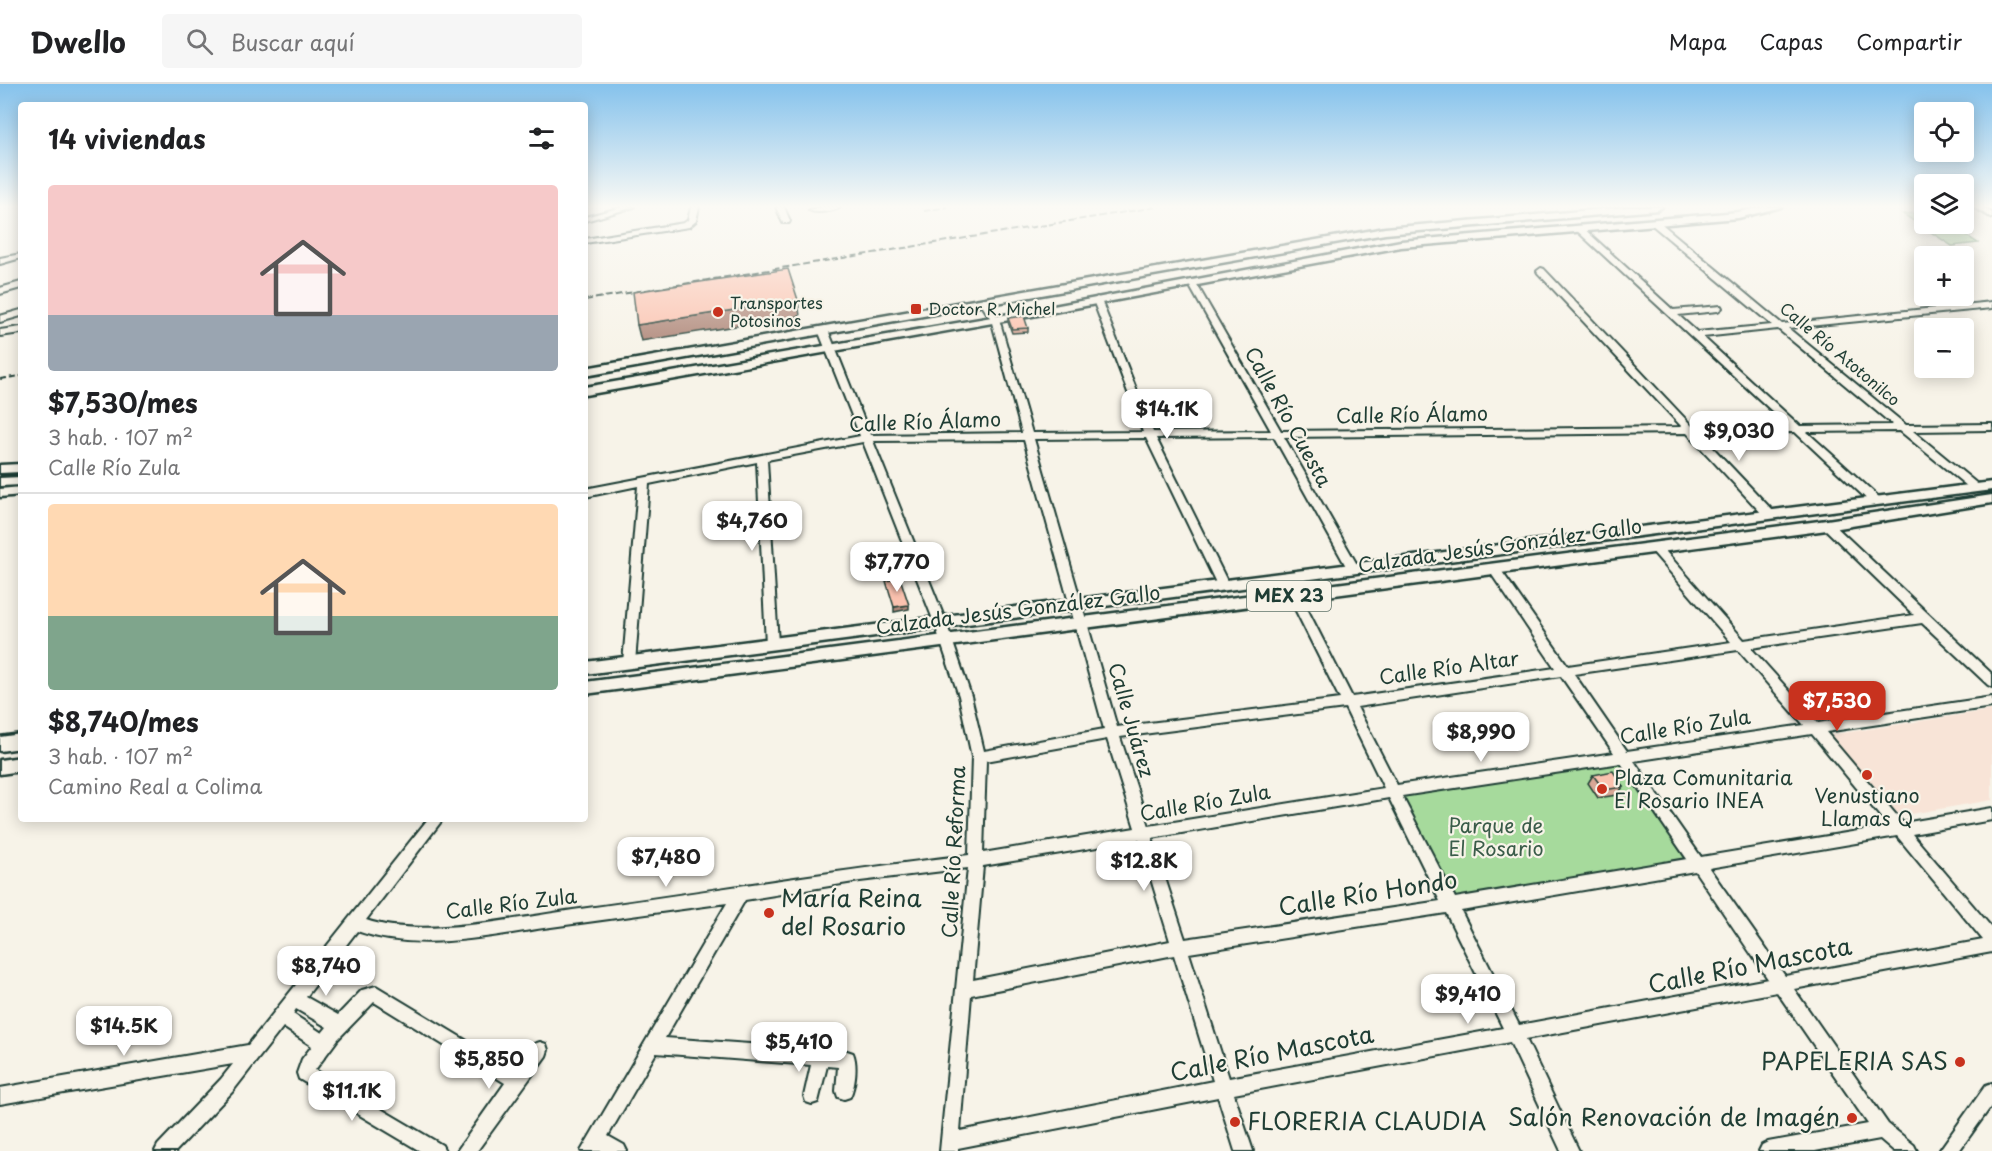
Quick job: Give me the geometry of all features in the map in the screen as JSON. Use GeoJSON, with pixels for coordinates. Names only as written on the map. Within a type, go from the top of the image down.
{"type":"FeatureCollection","features":[{"type":"Feature","properties":{"kind":"main road"},"geometry":{"type":"LineString","coordinates":[[588,381],[1185,275],[1268,257]]}},
{"type":"Feature","properties":{"kind":"main road"},"geometry":{"type":"LineString","coordinates":[[588,390],[826,339],[1185,275],[1312,257]]}},
{"type":"Feature","properties":{"kind":"main road"},"geometry":{"type":"LineString","coordinates":[[989,310],[1077,304],[1185,275]]}},
{"type":"Feature","properties":{"kind":"main road"},"geometry":{"type":"LineString","coordinates":[[1077,304],[1088,292]]}},
{"type":"Feature","properties":{"kind":"main road"},"geometry":{"type":"LineString","coordinates":[[588,372],[826,339]]}},
{"type":"Feature","properties":{"kind":"main road"},"geometry":{"type":"LineString","coordinates":[[0,469],[18,468]]}},
{"type":"Feature","properties":{"kind":"main road"},"geometry":{"type":"LineString","coordinates":[[0,482],[18,481]]}},
{"type":"Feature","properties":{"kind":"main road","name":"Calzada Jesús González Gallo"},"geometry":{"type":"LineString","coordinates":[[588,668],[1769,514],[1977,489],[1991,497]]}},
{"type":"Feature","properties":{"kind":"main road"},"geometry":{"type":"LineString","coordinates":[[0,493],[18,491]]}},
{"type":"Feature","properties":{"kind":"main road","name":"Calzada Jesús González Gallo"},"geometry":{"type":"LineString","coordinates":[[588,688],[1827,525],[1991,497]]}},
{"type":"Feature","properties":{"kind":"main road"},"geometry":{"type":"LineString","coordinates":[[1774,531],[1813,510]]}},
{"type":"Feature","properties":{"kind":"main road"},"geometry":{"type":"LineString","coordinates":[[0,744],[18,741]]}},
{"type":"Feature","properties":{"kind":"main road"},"geometry":{"type":"LineString","coordinates":[[0,767],[18,764]]}},
{"type":"Feature","properties":{"kind":"street"},"geometry":{"type":"LineString","coordinates":[[0,261],[18,257]]}},
{"type":"Feature","properties":{"kind":"street"},"geometry":{"type":"LineString","coordinates":[[1610,257],[1876,501]]}},
{"type":"Feature","properties":{"kind":"street","name":"Calle Río Atotonilco"},"geometry":{"type":"LineString","coordinates":[[1696,257],[1977,489]]}},
{"type":"Feature","properties":{"kind":"street"},"geometry":{"type":"LineString","coordinates":[[1541,271],[1769,514]]}},
{"type":"Feature","properties":{"kind":"street","name":"Calle Río Cuesta"},"geometry":{"type":"LineString","coordinates":[[1185,275],[1353,568]]}},
{"type":"Feature","properties":{"kind":"street"},"geometry":{"type":"LineString","coordinates":[[0,291],[18,286]]}},
{"type":"Feature","properties":{"kind":"street"},"geometry":{"type":"LineString","coordinates":[[1097,300],[1149,435],[1223,585]]}},
{"type":"Feature","properties":{"kind":"street"},"geometry":{"type":"LineString","coordinates":[[1696,335],[1783,328],[1992,305]]}},
{"type":"Feature","properties":{"kind":"street"},"geometry":{"type":"LineString","coordinates":[[1672,313],[1718,308]]}},
{"type":"Feature","properties":{"kind":"street","name":"Calle Juárez"},"geometry":{"type":"LineString","coordinates":[[989,310],[1028,436],[1112,733],[1178,947],[1245,1151]]}},
{"type":"Feature","properties":{"kind":"street"},"geometry":{"type":"LineString","coordinates":[[0,319],[18,315]]}},
{"type":"Feature","properties":{"kind":"street"},"geometry":{"type":"LineString","coordinates":[[0,333],[18,330]]}},
{"type":"Feature","properties":{"kind":"street","name":"Calle Río Reforma"},"geometry":{"type":"LineString","coordinates":[[826,339],[940,622],[965,696],[979,757],[976,861],[950,1146]]}},
{"type":"Feature","properties":{"kind":"street","name":"Calle Río Álamo"},"geometry":{"type":"LineString","coordinates":[[588,492],[865,438],[1992,428]]}},
{"type":"Feature","properties":{"kind":"street"},"geometry":{"type":"LineString","coordinates":[[762,458],[772,644]]}},
{"type":"Feature","properties":{"kind":"street"},"geometry":{"type":"LineString","coordinates":[[630,663],[644,481]]}},
{"type":"Feature","properties":{"kind":"street"},"geometry":{"type":"LineString","coordinates":[[1827,525],[1992,682]]}},
{"type":"Feature","properties":{"kind":"street"},"geometry":{"type":"LineString","coordinates":[[1655,547],[1815,729],[1992,939]]}},
{"type":"Feature","properties":{"kind":"street"},"geometry":{"type":"LineString","coordinates":[[1494,569],[1882,1130],[1908,1151]]}},
{"type":"Feature","properties":{"kind":"street"},"geometry":{"type":"LineString","coordinates":[[1285,577],[1515,1034],[1570,1151]]}},
{"type":"Feature","properties":{"kind":"street","name":"Calle Río Altar"},"geometry":{"type":"LineString","coordinates":[[979,757],[1112,733],[1347,703],[1925,618]]}},
{"type":"Feature","properties":{"kind":"street","name":"Calle Río Zula"},"geometry":{"type":"LineString","coordinates":[[353,923],[375,931],[400,934],[451,934],[740,894],[861,874],[976,861],[1392,792],[1992,702]]}},
{"type":"Feature","properties":{"kind":"street","name":"Calle Río Hondo"},"geometry":{"type":"LineString","coordinates":[[964,988],[1178,947],[1450,906],[1992,814]]}},
{"type":"Feature","properties":{"kind":"street"},"geometry":{"type":"LineString","coordinates":[[164,1151],[227,1085],[434,822]]}},
{"type":"Feature","properties":{"kind":"street"},"geometry":{"type":"LineString","coordinates":[[618,1151],[593,1145],[740,894]]}},
{"type":"Feature","properties":{"kind":"street","name":"Calle Río Mascota"},"geometry":{"type":"LineString","coordinates":[[950,1146],[1225,1087],[1992,945]]}},
{"type":"Feature","properties":{"kind":"street"},"geometry":{"type":"LineString","coordinates":[[436,1151],[306,1074],[306,1068],[368,995],[374,993],[517,1081]]}},
{"type":"Feature","properties":{"kind":"street"},"geometry":{"type":"LineString","coordinates":[[294,999],[341,1026]]}},
{"type":"Feature","properties":{"kind":"street"},"geometry":{"type":"LineString","coordinates":[[280,1016],[325,1045]]}},
{"type":"Feature","properties":{"kind":"street"},"geometry":{"type":"LineString","coordinates":[[652,1045],[847,1059],[844,1091]]}},
{"type":"Feature","properties":{"kind":"street"},"geometry":{"type":"LineString","coordinates":[[466,1151],[540,1050]]}},
{"type":"Feature","properties":{"kind":"street"},"geometry":{"type":"LineString","coordinates":[[0,1096],[253,1052]]}},
{"type":"Feature","properties":{"kind":"street"},"geometry":{"type":"LineString","coordinates":[[812,1096],[821,1058]]}},
{"type":"Feature","properties":{"kind":"street"},"geometry":{"type":"LineString","coordinates":[[1948,1151],[1992,1091]]}},
{"type":"Feature","properties":{"kind":"street"},"geometry":{"type":"LineString","coordinates":[[1768,1151],[1882,1130]]}},
{"type":"Feature","properties":{"kind":"shaded area"},"geometry":{"type":"Polygon","coordinates":[[[1992,710],[1992,800],[1899,816],[1830,735],[1992,710]]]}},
{"type":"Feature","properties":{"kind":"green space","name":"Parque de El Rosario"},"geometry":{"type":"Polygon","coordinates":[[[1623,761],[1693,862],[1452,902],[1397,795],[1623,761]]]}},
{"type":"Feature","properties":{"kind":"building"},"geometry":{"type":"Polygon","coordinates":[[[788,269],[798,300],[637,325],[633,292],[788,269]]]}},
{"type":"Feature","properties":{"kind":"building"},"geometry":{"type":"Polygon","coordinates":[[[1024,316],[1028,328],[1012,329],[1008,318],[1024,316]]]}},
{"type":"Feature","properties":{"kind":"building"},"geometry":{"type":"Polygon","coordinates":[[[900,578],[909,605],[894,607],[886,581],[900,578]]]}},
{"type":"Feature","properties":{"kind":"building"},"geometry":{"type":"Polygon","coordinates":[[[1613,771],[1623,787],[1604,790],[1593,775],[1613,771]]]}},
{"type":"Feature","properties":{"kind":"railway"},"geometry":{"type":"LineString","coordinates":[[588,300],[850,257]]}},
{"type":"Feature","properties":{"kind":"railway"},"geometry":{"type":"LineString","coordinates":[[0,379],[18,376]]}},
{"type":"Feature","properties":{"kind":"place","name":"Doctor R. Michel"},"geometry":{"type":"Point","coordinates":[916,309]}},
{"type":"Feature","properties":{"kind":"place","name":"Transportes Potosinos"},"geometry":{"type":"Point","coordinates":[718,312]}},
{"type":"Feature","properties":{"kind":"place","name":"Venustiano Llamas Q"},"geometry":{"type":"Point","coordinates":[1867,775]}},
{"type":"Feature","properties":{"kind":"place","name":"Plaza Comunitaria El Rosario INEA"},"geometry":{"type":"Point","coordinates":[1602,789]}},
{"type":"Feature","properties":{"kind":"place","name":"María Reina del Rosario"},"geometry":{"type":"Point","coordinates":[769,913]}},
{"type":"Feature","properties":{"kind":"place","name":"PAPELERIA SAS"},"geometry":{"type":"Point","coordinates":[1960,1062]}},
{"type":"Feature","properties":{"kind":"place","name":"Salón Renovación de Imagén"},"geometry":{"type":"Point","coordinates":[1852,1118]}},
{"type":"Feature","properties":{"kind":"place","name":"FLORERIA CLAUDIA"},"geometry":{"type":"Point","coordinates":[1235,1122]}}]}
